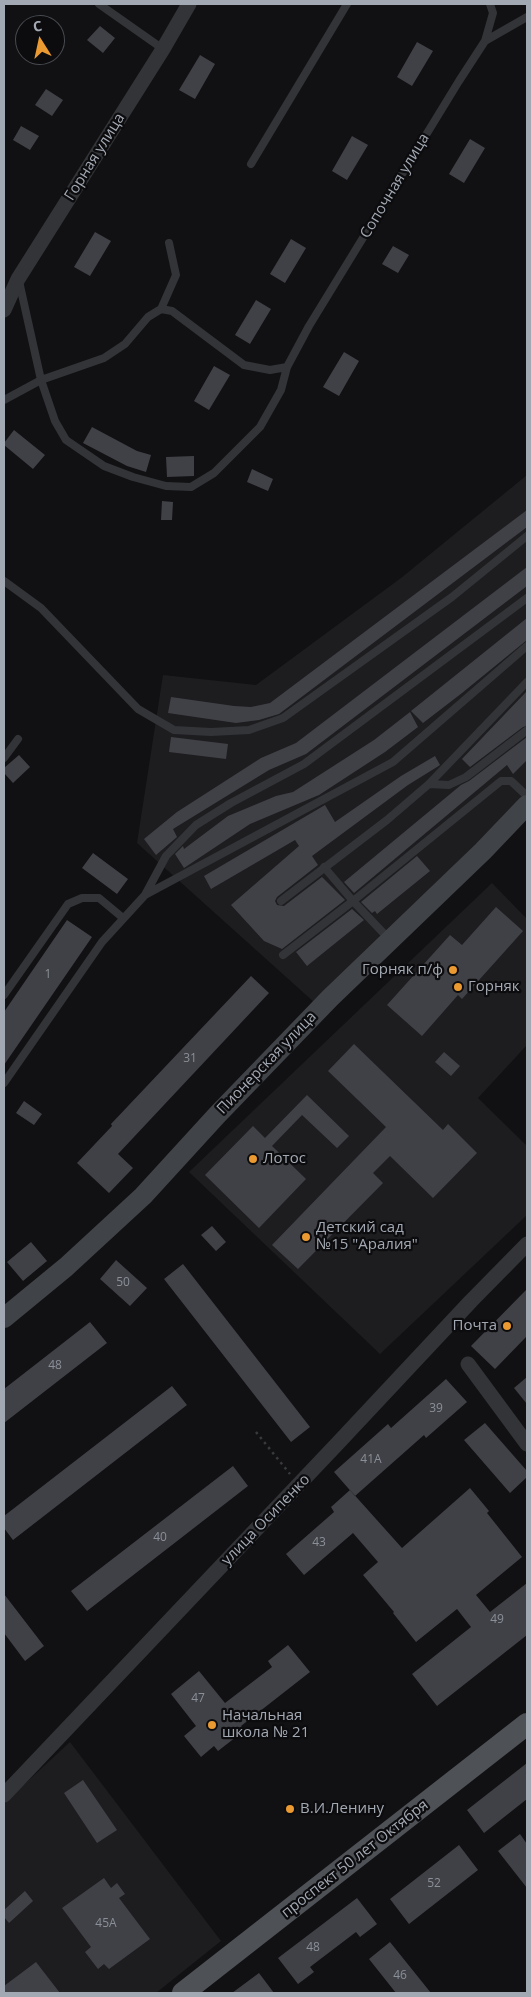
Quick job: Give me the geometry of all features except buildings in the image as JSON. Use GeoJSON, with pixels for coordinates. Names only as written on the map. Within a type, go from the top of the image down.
{"type":"FeatureCollection","features":[{"type":"Feature","properties":{"kind":"main road","name":"Пионерская улица"},"geometry":{"type":"LineString","coordinates":[[4,1318],[66,1267],[143,1196],[323,1005],[483,851],[526,795]]}},
{"type":"Feature","properties":{"kind":"main road","name":"проспект 50 лет Октября"},"geometry":{"type":"LineString","coordinates":[[182,1993],[527,1724]]}},
{"type":"Feature","properties":{"kind":"street","name":"Горная улица"},"geometry":{"type":"LineString","coordinates":[[4,310],[18,279],[163,49],[189,4]]}},
{"type":"Feature","properties":{"kind":"street","name":"улица Осипенко"},"geometry":{"type":"LineString","coordinates":[[4,1795],[299,1485],[470,1301],[527,1244]]}},
{"type":"Feature","properties":{"kind":"street"},"geometry":{"type":"LineString","coordinates":[[468,1364],[527,1444]]}},
{"type":"Feature","properties":{"kind":"lane"},"geometry":{"type":"LineString","coordinates":[[100,4],[163,49]]}},
{"type":"Feature","properties":{"kind":"lane"},"geometry":{"type":"LineString","coordinates":[[251,164],[347,4]]}},
{"type":"Feature","properties":{"kind":"lane","name":"Сопочная улица"},"geometry":{"type":"LineString","coordinates":[[18,279],[42,380],[55,421],[66,440],[104,466],[166,486],[191,487],[214,473],[260,427],[281,390],[287,367],[309,326],[485,41],[493,13],[490,4]]}},
{"type":"Feature","properties":{"kind":"lane"},"geometry":{"type":"LineString","coordinates":[[485,41],[527,17]]}},
{"type":"Feature","properties":{"kind":"lane"},"geometry":{"type":"LineString","coordinates":[[4,400],[42,380],[104,358],[125,344],[148,317],[161,309],[176,275],[169,243]]}},
{"type":"Feature","properties":{"kind":"lane"},"geometry":{"type":"LineString","coordinates":[[161,309],[172,311],[244,366],[270,370],[287,367]]}},
{"type":"Feature","properties":{"kind":"lane"},"geometry":{"type":"LineString","coordinates":[[4,580],[41,608],[138,709],[174,730],[211,732],[249,730],[283,718],[452,597],[527,536]]}},
{"type":"Feature","properties":{"kind":"lane"},"geometry":{"type":"LineString","coordinates":[[4,1083],[102,942],[145,895],[166,856],[196,825],[231,802],[304,764],[527,598]]}},
{"type":"Feature","properties":{"kind":"lane"},"geometry":{"type":"LineString","coordinates":[[145,895],[393,762],[527,646]]}},
{"type":"Feature","properties":{"kind":"lane"},"geometry":{"type":"LineString","coordinates":[[281,901],[429,784],[527,682]]}},
{"type":"Feature","properties":{"kind":"lane"},"geometry":{"type":"LineString","coordinates":[[429,784],[449,784],[466,777],[526,731]]}},
{"type":"Feature","properties":{"kind":"lane"},"geometry":{"type":"LineString","coordinates":[[4,758],[18,739]]}},
{"type":"Feature","properties":{"kind":"lane"},"geometry":{"type":"LineString","coordinates":[[283,955],[353,902],[501,781],[511,781],[526,795]]}},
{"type":"Feature","properties":{"kind":"lane"},"geometry":{"type":"LineString","coordinates":[[324,867],[353,902],[390,940]]}},
{"type":"Feature","properties":{"kind":"lane"},"geometry":{"type":"LineString","coordinates":[[4,995],[68,904],[82,898],[99,898],[123,918]]}},
{"type":"Feature","properties":{"kind":"path"},"geometry":{"type":"LineString","coordinates":[[256,1432],[299,1485]]}},
{"type":"Feature","properties":{"kind":"shaded area"},"geometry":{"type":"Polygon","coordinates":[[[527,475],[527,795],[315,1003],[137,843],[163,675],[256,685],[401,578],[527,475]]]}},
{"type":"Feature","properties":{"kind":"shaded area"},"geometry":{"type":"Polygon","coordinates":[[[492,883],[527,919],[527,1045],[478,1098],[527,1146],[527,1215],[380,1354],[189,1172],[492,883]]]}},
{"type":"Feature","properties":{"kind":"shaded area"},"geometry":{"type":"Polygon","coordinates":[[[70,1742],[221,1941],[156,1993],[4,1993],[4,1803],[70,1742]]]}},
{"type":"Feature","properties":{"kind":"place","name":"Горняк п/ф"},"geometry":{"type":"Point","coordinates":[453,970]}},
{"type":"Feature","properties":{"kind":"place","name":"Горняк"},"geometry":{"type":"Point","coordinates":[458,987]}},
{"type":"Feature","properties":{"kind":"place","name":"Лотос"},"geometry":{"type":"Point","coordinates":[253,1159]}},
{"type":"Feature","properties":{"kind":"place","name":"Детский сад №15 \"Аралия\""},"geometry":{"type":"Point","coordinates":[306,1237]}},
{"type":"Feature","properties":{"kind":"place","name":"Почта"},"geometry":{"type":"Point","coordinates":[507,1326]}},
{"type":"Feature","properties":{"kind":"place","name":"Начальная школа № 21"},"geometry":{"type":"Point","coordinates":[212,1725]}},
{"type":"Feature","properties":{"kind":"place","name":"В.И.Ленину"},"geometry":{"type":"Point","coordinates":[290,1809]}}]}
